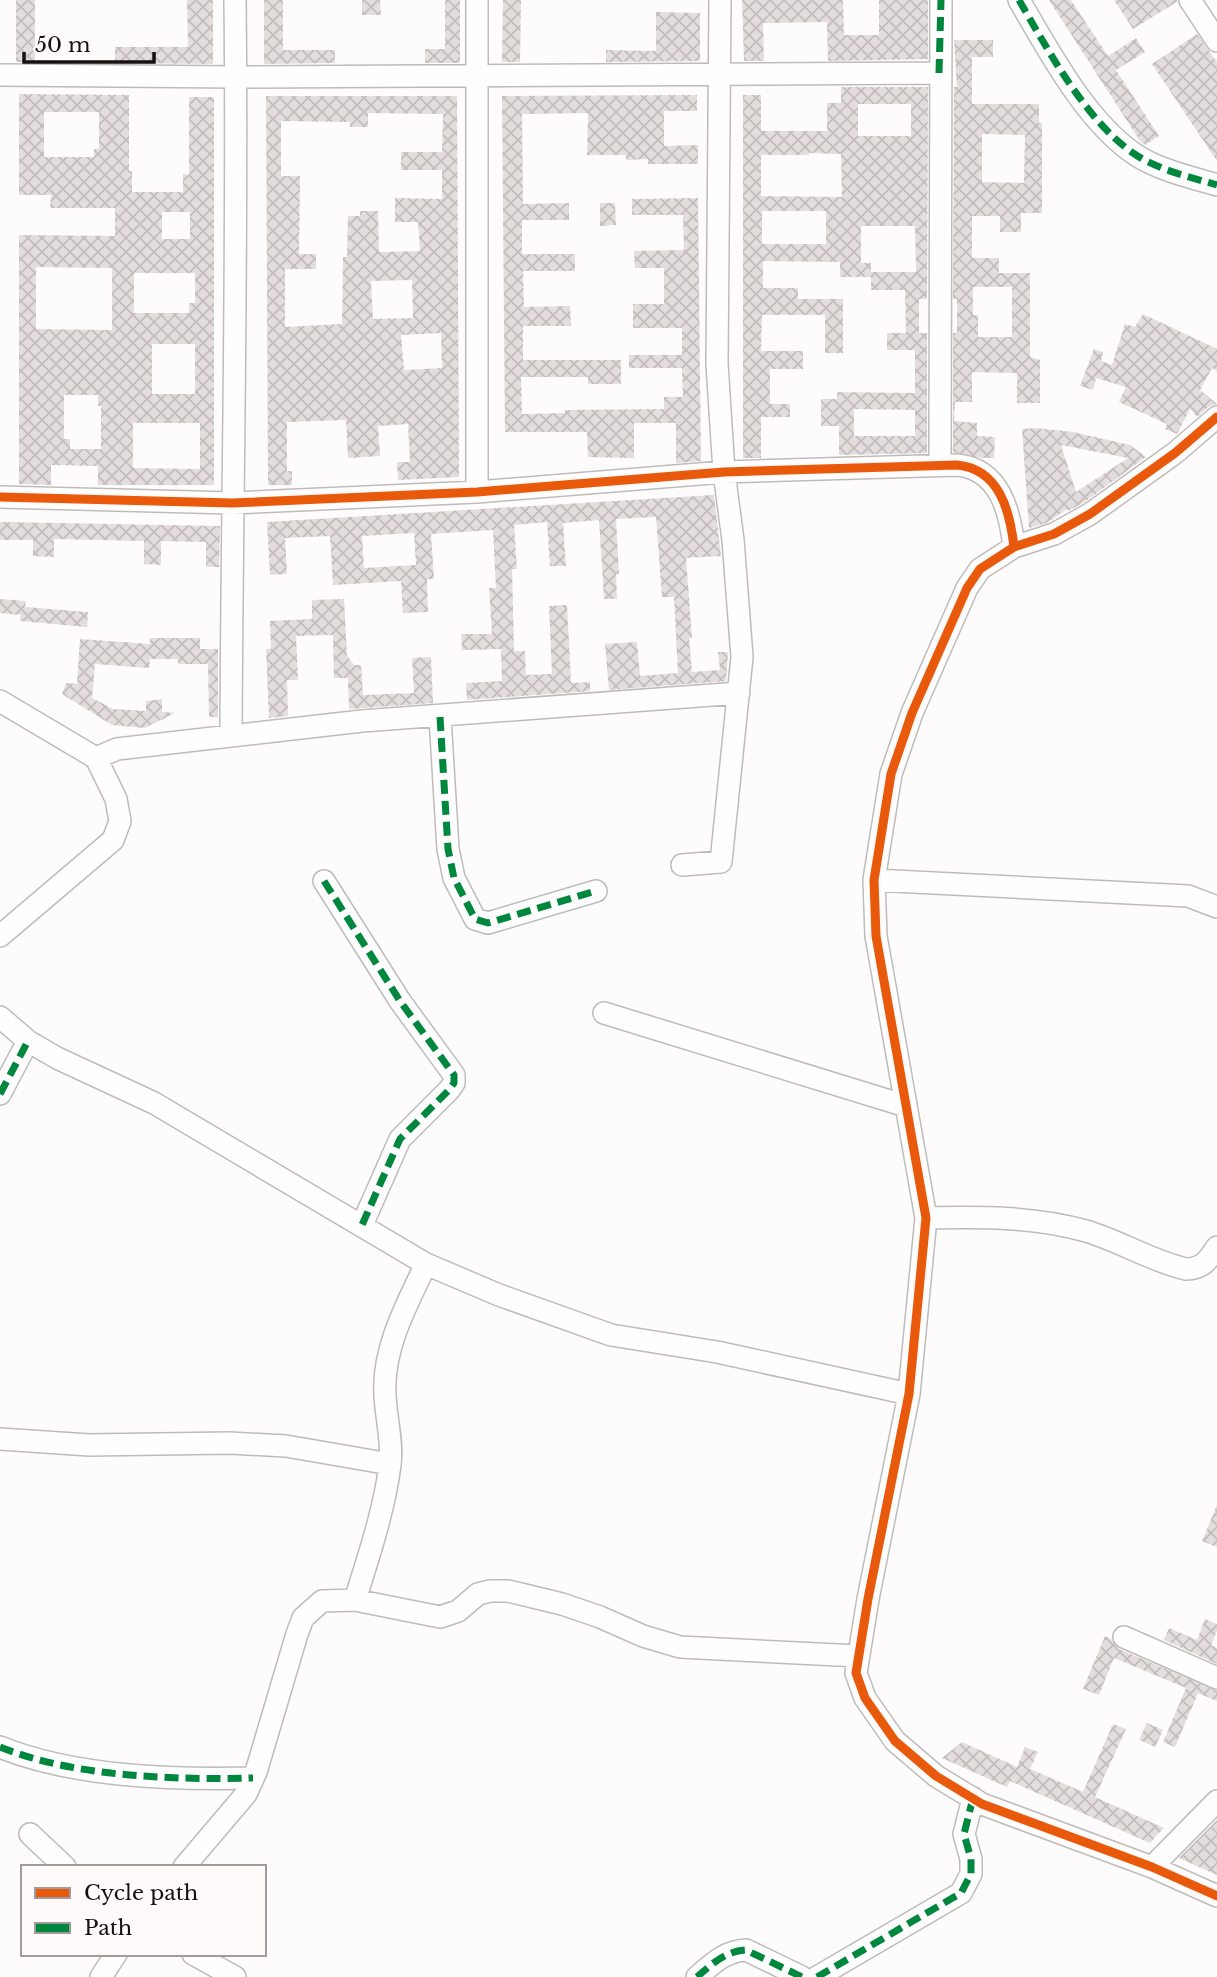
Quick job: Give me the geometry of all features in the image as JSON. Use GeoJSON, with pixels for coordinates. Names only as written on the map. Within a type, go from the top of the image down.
{"type":"FeatureCollection","features":[{"type":"Feature","properties":{"kind":"street"},"geometry":{"type":"LineString","coordinates":[[231,736],[232,503],[236,394],[235,0]]}},
{"type":"Feature","properties":{"kind":"street"},"geometry":{"type":"LineString","coordinates":[[477,0],[477,492]]}},
{"type":"Feature","properties":{"kind":"street"},"geometry":{"type":"LineString","coordinates":[[682,865],[721,862],[739,693],[741,644],[733,540],[724,472],[717,364],[720,0]]}},
{"type":"Feature","properties":{"kind":"street"},"geometry":{"type":"LineString","coordinates":[[940,465],[941,0]]}},
{"type":"Feature","properties":{"kind":"street"},"geometry":{"type":"LineString","coordinates":[[1019,0],[1058,64],[1097,121],[1112,136],[1136,155],[1156,165],[1217,185]]}},
{"type":"Feature","properties":{"kind":"street"},"geometry":{"type":"LineString","coordinates":[[1190,0],[1217,41]]}},
{"type":"Feature","properties":{"kind":"street"},"geometry":{"type":"LineString","coordinates":[[0,75],[236,78],[939,73]]}},
{"type":"Feature","properties":{"kind":"street"},"geometry":{"type":"LineString","coordinates":[[1217,416],[1175,453],[1090,514],[1054,534],[1014,547],[980,569],[967,588],[912,713],[891,774],[874,880],[876,936],[926,1218],[909,1394],[856,1673],[865,1698],[895,1741],[936,1776],[982,1804],[1152,1867],[1217,1896]]}},
{"type":"Feature","properties":{"kind":"street"},"geometry":{"type":"LineString","coordinates":[[0,497],[232,503],[477,492],[724,472],[968,466],[995,486],[1004,497],[1010,516],[1014,547]]}},
{"type":"Feature","properties":{"kind":"street"},"geometry":{"type":"LineString","coordinates":[[96,758],[117,749],[362,722],[739,693]]}},
{"type":"Feature","properties":{"kind":"street"},"geometry":{"type":"LineString","coordinates":[[0,701],[96,758],[116,799],[120,821],[113,840],[0,936]]}},
{"type":"Feature","properties":{"kind":"street"},"geometry":{"type":"LineString","coordinates":[[440,717],[448,849],[454,878],[475,919],[488,923],[596,891]]}},
{"type":"Feature","properties":{"kind":"street"},"geometry":{"type":"LineString","coordinates":[[874,880],[1188,896],[1217,907]]}},
{"type":"Feature","properties":{"kind":"street"},"geometry":{"type":"LineString","coordinates":[[324,881],[400,1001],[454,1075],[449,1090],[400,1139],[362,1225]]}},
{"type":"Feature","properties":{"kind":"street"},"geometry":{"type":"LineString","coordinates":[[604,1013],[906,1106]]}},
{"type":"Feature","properties":{"kind":"street"},"geometry":{"type":"LineString","coordinates":[[0,1017],[28,1041],[57,1058],[154,1103],[426,1264],[499,1295],[611,1335],[717,1352],[909,1394]]}},
{"type":"Feature","properties":{"kind":"street"},"geometry":{"type":"LineString","coordinates":[[0,1094],[28,1041]]}},
{"type":"Feature","properties":{"kind":"street"},"geometry":{"type":"LineString","coordinates":[[926,1218],[996,1216],[1052,1224],[1086,1231],[1186,1269],[1203,1265],[1217,1247]]}},
{"type":"Feature","properties":{"kind":"street"},"geometry":{"type":"LineString","coordinates":[[355,1600],[380,1523],[390,1464],[385,1394],[386,1366],[406,1306],[426,1264]]}},
{"type":"Feature","properties":{"kind":"street"},"geometry":{"type":"LineString","coordinates":[[0,1439],[89,1445],[230,1443],[286,1446],[390,1464]]}},
{"type":"Feature","properties":{"kind":"street"},"geometry":{"type":"LineString","coordinates":[[186,1865],[246,1794],[303,1618],[322,1601],[355,1600],[440,1617],[458,1611],[478,1594],[508,1591],[562,1604],[643,1636],[680,1647],[858,1656]]}},
{"type":"Feature","properties":{"kind":"street"},"geometry":{"type":"LineString","coordinates":[[1124,1637],[1217,1678]]}},
{"type":"Feature","properties":{"kind":"street"},"geometry":{"type":"LineString","coordinates":[[0,1747],[30,1759],[110,1772],[182,1780],[253,1778]]}},
{"type":"Feature","properties":{"kind":"street"},"geometry":{"type":"LineString","coordinates":[[817,1977],[961,1893],[971,1874],[971,1859],[964,1834],[973,1798]]}},
{"type":"Feature","properties":{"kind":"street"},"geometry":{"type":"LineString","coordinates":[[1152,1867],[1217,1801]]}},
{"type":"Feature","properties":{"kind":"street"},"geometry":{"type":"LineString","coordinates":[[30,1834],[63,1865]]}},
{"type":"Feature","properties":{"kind":"street"},"geometry":{"type":"LineString","coordinates":[[697,1977],[716,1960],[738,1950],[746,1950],[802,1977]]}},
{"type":"Feature","properties":{"kind":"street"},"geometry":{"type":"LineString","coordinates":[[101,1977],[115,1956]]}},
{"type":"Feature","properties":{"kind":"street"},"geometry":{"type":"LineString","coordinates":[[197,1956],[235,1977]]}},
{"type":"Feature","properties":{"kind":"building"},"geometry":{"type":"Polygon","coordinates":[[[16,0],[35,0],[35,62],[16,62],[16,0]]]}},
{"type":"Feature","properties":{"kind":"building"},"geometry":{"type":"Polygon","coordinates":[[[187,0],[213,0],[213,64],[115,63],[115,47],[188,47],[187,0]]]}},
{"type":"Feature","properties":{"kind":"building"},"geometry":{"type":"Polygon","coordinates":[[[264,0],[283,0],[283,50],[335,50],[335,63],[264,64],[264,0]]]}},
{"type":"Feature","properties":{"kind":"building"},"geometry":{"type":"Polygon","coordinates":[[[362,0],[380,0],[381,15],[362,15],[362,0]]]}},
{"type":"Feature","properties":{"kind":"building"},"geometry":{"type":"Polygon","coordinates":[[[445,0],[460,0],[460,63],[425,63],[425,49],[445,49],[445,0]]]}},
{"type":"Feature","properties":{"kind":"building"},"geometry":{"type":"Polygon","coordinates":[[[503,0],[521,0],[520,62],[502,62],[503,0]]]}},
{"type":"Feature","properties":{"kind":"building"},"geometry":{"type":"Polygon","coordinates":[[[742,0],[843,0],[844,35],[879,35],[879,0],[928,0],[928,59],[828,61],[827,22],[763,23],[764,61],[744,61],[742,0]]]}},
{"type":"Feature","properties":{"kind":"building"},"geometry":{"type":"Polygon","coordinates":[[[1049,0],[1071,0],[1108,56],[1136,38],[1145,52],[1116,70],[1159,136],[1145,145],[1140,141],[1049,0]]]}},
{"type":"Feature","properties":{"kind":"building"},"geometry":{"type":"Polygon","coordinates":[[[1114,0],[1177,0],[1177,2],[1133,29],[1114,0]]]}},
{"type":"Feature","properties":{"kind":"building"},"geometry":{"type":"Polygon","coordinates":[[[656,12],[700,13],[700,61],[606,62],[606,50],[656,51],[656,12]]]}},
{"type":"Feature","properties":{"kind":"building"},"geometry":{"type":"Polygon","coordinates":[[[1197,34],[1217,62],[1217,161],[1152,64],[1197,34]]]}},
{"type":"Feature","properties":{"kind":"building"},"geometry":{"type":"Polygon","coordinates":[[[954,40],[993,40],[993,57],[972,57],[972,104],[1039,104],[1039,123],[1042,123],[1042,213],[1021,213],[1021,232],[1000,232],[1000,216],[972,216],[972,258],[999,258],[999,273],[1030,273],[1030,357],[1040,360],[1040,403],[1017,403],[1017,373],[972,372],[972,402],[955,402],[954,421],[977,423],[977,436],[995,437],[994,458],[953,452],[953,333],[957,333],[957,299],[953,299],[954,87],[957,87],[954,40]],[[982,134],[982,182],[1024,183],[1025,135],[982,134]],[[973,287],[973,315],[978,315],[978,337],[1012,337],[1012,287],[973,287]]]}},
{"type":"Feature","properties":{"kind":"building"},"geometry":{"type":"Polygon","coordinates":[[[841,87],[928,87],[927,299],[919,299],[919,333],[927,333],[927,453],[839,455],[839,426],[821,426],[821,399],[837,399],[837,392],[915,393],[915,350],[887,350],[887,333],[906,333],[905,290],[871,290],[871,277],[840,277],[840,262],[763,261],[763,288],[798,288],[798,299],[843,299],[843,353],[825,353],[825,315],[762,315],[761,351],[803,351],[803,369],[770,369],[770,404],[790,404],[790,417],[761,417],[761,458],[743,458],[743,95],[761,95],[761,131],[827,131],[827,103],[841,103],[841,87]],[[858,104],[858,136],[911,136],[911,104],[858,104]],[[841,154],[761,155],[761,196],[842,197],[841,154]],[[762,211],[762,244],[826,244],[826,211],[762,211]],[[861,226],[861,263],[871,263],[871,272],[916,272],[915,226],[861,226]],[[854,409],[854,436],[915,436],[915,410],[854,409]]]}},
{"type":"Feature","properties":{"kind":"building"},"geometry":{"type":"Polygon","coordinates":[[[19,94],[129,95],[129,171],[132,171],[132,192],[183,192],[183,174],[189,175],[189,97],[214,97],[214,485],[98,485],[98,466],[51,465],[51,485],[19,484],[19,235],[115,236],[115,208],[50,208],[51,195],[19,195],[19,94]],[[44,112],[44,157],[94,157],[94,149],[99,149],[99,112],[44,112]],[[162,212],[162,239],[190,239],[190,212],[162,212]],[[36,267],[36,329],[112,330],[112,268],[36,267]],[[134,273],[134,313],[189,313],[189,303],[195,303],[195,273],[134,273]],[[152,344],[152,394],[195,394],[195,344],[152,344]],[[64,395],[64,439],[70,439],[70,449],[101,449],[101,406],[98,406],[98,395],[64,395]],[[133,423],[133,468],[200,469],[200,423],[133,423]]]}},
{"type":"Feature","properties":{"kind":"building"},"geometry":{"type":"Polygon","coordinates":[[[697,95],[697,111],[664,111],[664,146],[698,145],[698,164],[648,164],[648,159],[626,160],[626,155],[587,155],[588,113],[522,114],[523,204],[569,203],[569,220],[522,220],[522,254],[575,254],[575,271],[523,271],[524,307],[570,306],[571,326],[523,326],[523,360],[621,360],[621,384],[588,384],[588,377],[521,377],[522,414],[565,413],[565,410],[664,409],[664,397],[683,397],[682,368],[629,368],[629,355],[682,355],[682,328],[633,328],[633,304],[664,304],[664,268],[635,268],[634,251],[684,250],[683,215],[632,215],[632,199],[698,198],[701,461],[676,463],[676,423],[634,423],[634,458],[588,457],[587,432],[505,432],[502,96],[697,95]]]}},
{"type":"Feature","properties":{"kind":"building"},"geometry":{"type":"Polygon","coordinates":[[[266,96],[457,96],[459,477],[398,480],[397,462],[410,462],[408,424],[378,426],[380,456],[348,458],[346,420],[287,422],[287,471],[292,471],[292,485],[268,485],[266,96]],[[368,113],[368,127],[350,127],[350,122],[281,121],[281,176],[300,176],[299,254],[316,254],[316,269],[285,269],[285,327],[342,324],[343,257],[347,257],[348,216],[360,216],[360,211],[378,211],[379,252],[420,251],[418,222],[395,222],[395,198],[442,199],[442,170],[401,170],[401,152],[442,152],[443,114],[368,113]],[[412,280],[371,281],[373,319],[413,318],[412,280]],[[441,333],[401,335],[404,370],[442,368],[441,333]]]}},
{"type":"Feature","properties":{"kind":"building"},"geometry":{"type":"Polygon","coordinates":[[[600,203],[615,203],[616,225],[600,226],[600,203]]]}},
{"type":"Feature","properties":{"kind":"building"},"geometry":{"type":"Polygon","coordinates":[[[1143,314],[1217,349],[1217,371],[1212,368],[1200,390],[1217,404],[1208,407],[1197,417],[1190,409],[1177,434],[1165,429],[1167,424],[1119,402],[1126,387],[1096,378],[1093,390],[1080,386],[1094,349],[1103,352],[1101,361],[1112,365],[1125,324],[1135,327],[1143,314]]]}},
{"type":"Feature","properties":{"kind":"building"},"geometry":{"type":"Polygon","coordinates":[[[1022,429],[1073,432],[1130,445],[1146,457],[1083,503],[1068,511],[1067,509],[1047,523],[1029,528],[1022,429]],[[1061,445],[1076,492],[1128,458],[1061,445]]]}},
{"type":"Feature","properties":{"kind":"building"},"geometry":{"type":"Polygon","coordinates":[[[714,495],[721,556],[686,558],[692,638],[689,638],[692,672],[720,670],[718,652],[728,652],[726,681],[609,690],[605,644],[637,642],[640,676],[678,673],[674,597],[662,597],[656,517],[616,519],[619,574],[616,574],[617,599],[604,599],[599,520],[563,523],[566,566],[550,566],[547,522],[514,525],[517,569],[512,569],[514,651],[525,651],[526,675],[552,674],[549,606],[567,605],[571,683],[590,682],[590,691],[467,700],[466,683],[502,681],[501,649],[462,650],[461,634],[492,634],[489,588],[496,588],[493,530],[431,534],[434,579],[427,579],[428,612],[403,613],[401,581],[333,585],[330,536],[285,538],[287,574],[270,575],[267,522],[714,495]],[[414,533],[362,536],[364,568],[416,565],[414,533]]]}},
{"type":"Feature","properties":{"kind":"building"},"geometry":{"type":"Polygon","coordinates":[[[0,522],[220,526],[219,567],[206,567],[206,542],[161,541],[161,565],[144,564],[144,541],[54,539],[54,557],[33,556],[33,540],[0,540],[0,522]]]}},
{"type":"Feature","properties":{"kind":"building"},"geometry":{"type":"Polygon","coordinates":[[[0,599],[26,601],[25,607],[88,612],[87,627],[20,621],[21,615],[0,613],[0,599]]]}},
{"type":"Feature","properties":{"kind":"building"},"geometry":{"type":"Polygon","coordinates":[[[344,599],[347,656],[354,665],[361,665],[363,695],[414,693],[412,658],[431,657],[433,703],[349,709],[348,678],[334,678],[333,635],[296,636],[298,680],[287,680],[288,716],[269,718],[266,649],[271,649],[270,621],[312,619],[312,600],[344,599]]]}},
{"type":"Feature","properties":{"kind":"building"},"geometry":{"type":"Polygon","coordinates":[[[150,638],[200,638],[200,649],[218,649],[218,717],[209,717],[208,664],[178,664],[178,659],[150,659],[149,668],[95,664],[92,698],[113,709],[146,711],[146,701],[162,699],[162,712],[175,713],[145,728],[112,725],[62,694],[66,683],[77,684],[80,639],[150,644],[150,638]]]}},
{"type":"Feature","properties":{"kind":"building"},"geometry":{"type":"Polygon","coordinates":[[[1217,1505],[1217,1547],[1202,1541],[1217,1505]]]}},
{"type":"Feature","properties":{"kind":"building"},"geometry":{"type":"Polygon","coordinates":[[[1205,1619],[1217,1624],[1211,1645],[1217,1648],[1217,1664],[1164,1640],[1169,1628],[1197,1640],[1205,1619]]]}},
{"type":"Feature","properties":{"kind":"building"},"geometry":{"type":"Polygon","coordinates":[[[1105,1636],[1119,1649],[1217,1691],[1217,1701],[1198,1693],[1175,1747],[1163,1742],[1186,1688],[1114,1658],[1099,1695],[1083,1689],[1105,1636]]]}},
{"type":"Feature","properties":{"kind":"building"},"geometry":{"type":"Polygon","coordinates":[[[1147,1723],[1163,1730],[1155,1747],[1139,1740],[1147,1723]]]}},
{"type":"Feature","properties":{"kind":"building"},"geometry":{"type":"Polygon","coordinates":[[[1113,1724],[1126,1729],[1095,1797],[1164,1828],[1150,1843],[1010,1781],[1007,1787],[942,1758],[962,1742],[1017,1767],[1025,1747],[1038,1752],[1030,1769],[1083,1792],[1113,1724]]]}},
{"type":"Feature","properties":{"kind":"building"},"geometry":{"type":"Polygon","coordinates":[[[1217,1820],[1217,1875],[1179,1858],[1217,1820]]]}},
{"type":"Feature","properties":{"kind":"marked path"},"geometry":{"type":"LineString","coordinates":[[939,73],[941,0]]}},
{"type":"Feature","properties":{"kind":"marked path"},"geometry":{"type":"LineString","coordinates":[[1019,0],[1070,84],[1118,141],[1155,165],[1217,185]]}},
{"type":"Feature","properties":{"kind":"marked path"},"geometry":{"type":"LineString","coordinates":[[440,717],[448,849],[454,878],[475,919],[488,923],[596,891]]}},
{"type":"Feature","properties":{"kind":"marked path"},"geometry":{"type":"LineString","coordinates":[[324,881],[400,1001],[454,1075],[454,1083],[449,1090],[400,1139],[362,1225]]}},
{"type":"Feature","properties":{"kind":"marked path"},"geometry":{"type":"LineString","coordinates":[[0,1094],[28,1041]]}},
{"type":"Feature","properties":{"kind":"marked path"},"geometry":{"type":"LineString","coordinates":[[0,1747],[29,1757],[91,1771],[157,1777],[253,1778]]}},
{"type":"Feature","properties":{"kind":"marked path"},"geometry":{"type":"LineString","coordinates":[[817,1977],[961,1893],[971,1874],[971,1859],[964,1834],[973,1798]]}},
{"type":"Feature","properties":{"kind":"marked path"},"geometry":{"type":"LineString","coordinates":[[697,1977],[725,1956],[746,1950],[802,1977]]}},
{"type":"Feature","properties":{"kind":"cycle path"},"geometry":{"type":"LineString","coordinates":[[1217,417],[1175,453],[1090,514],[1054,534],[1014,547],[980,569],[967,588],[912,713],[891,774],[874,880],[876,936],[926,1218],[909,1394],[856,1673],[865,1698],[895,1741],[936,1776],[982,1804],[1152,1867],[1217,1896]]}},
{"type":"Feature","properties":{"kind":"cycle path"},"geometry":{"type":"LineString","coordinates":[[0,497],[232,503],[477,492],[724,472],[957,465],[972,468],[993,483],[1006,507],[1014,547]]}}]}
